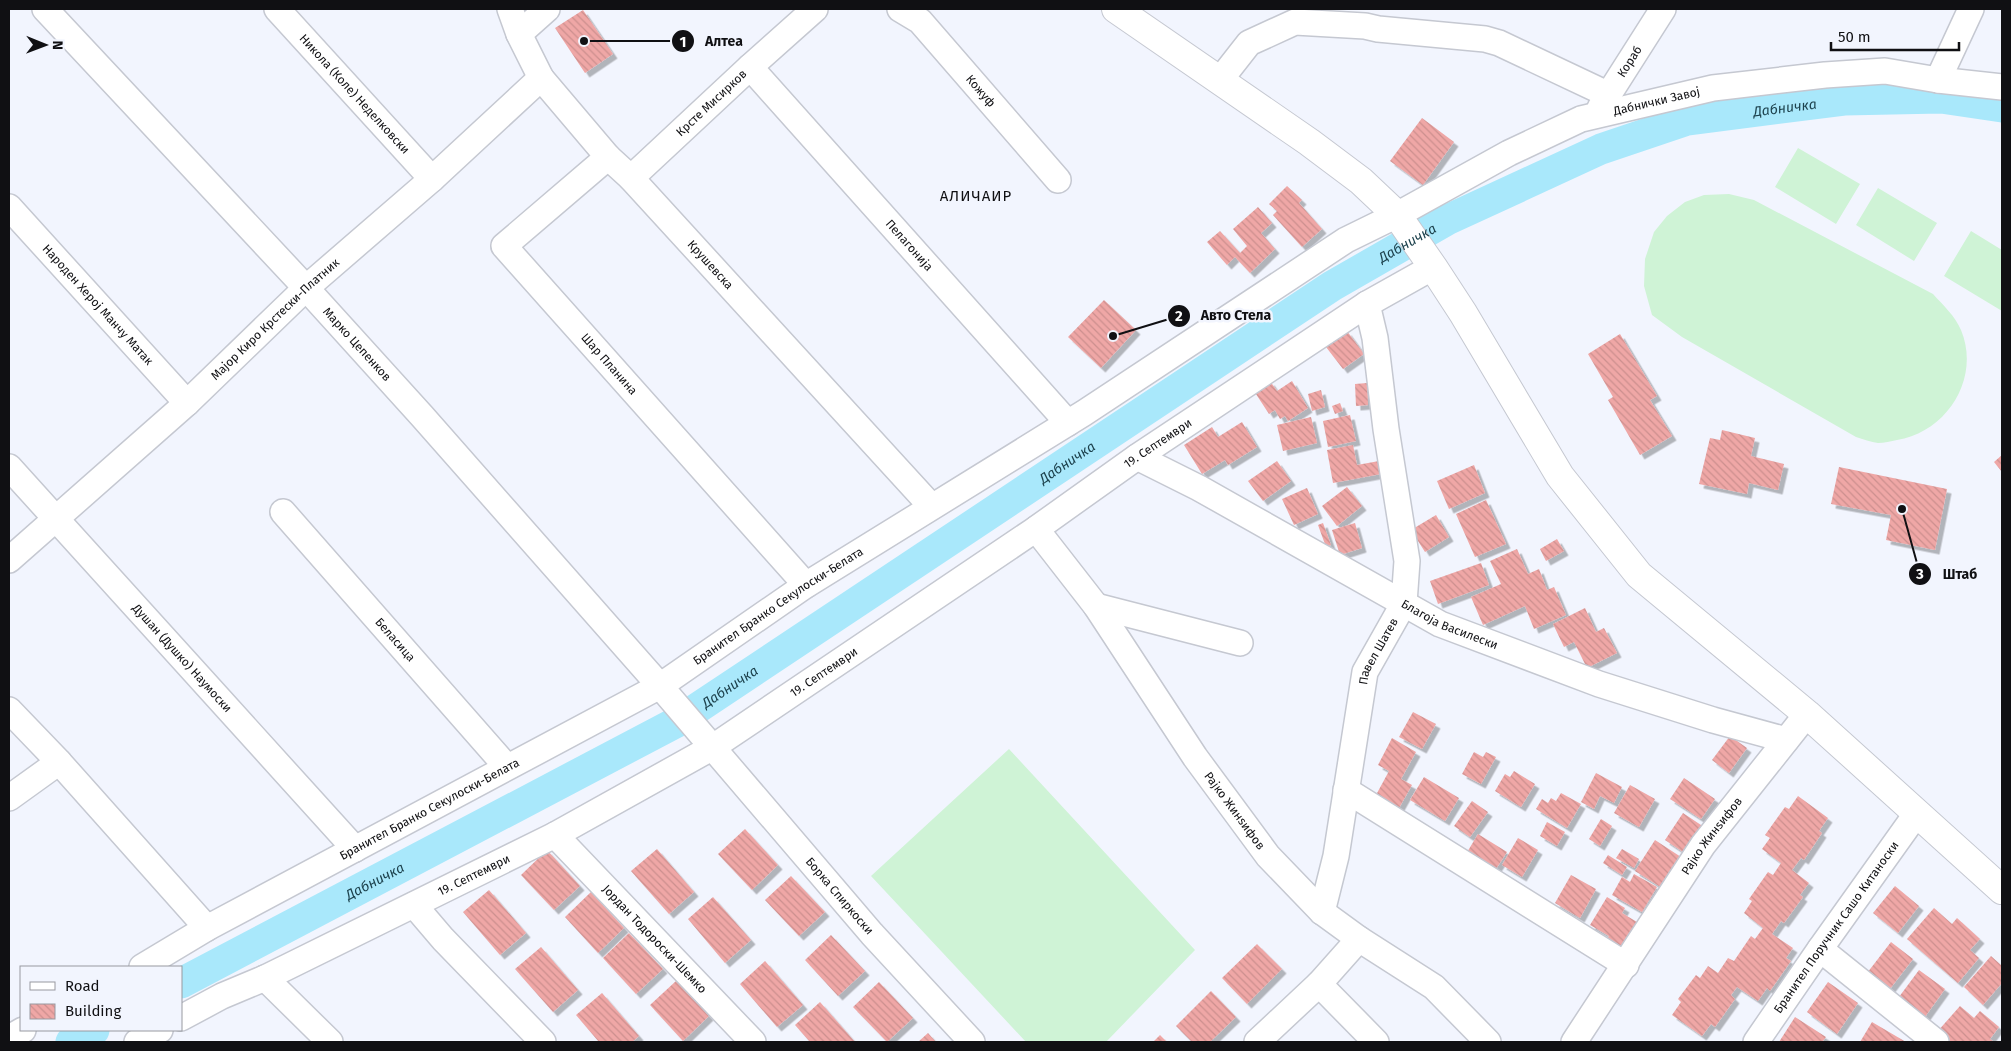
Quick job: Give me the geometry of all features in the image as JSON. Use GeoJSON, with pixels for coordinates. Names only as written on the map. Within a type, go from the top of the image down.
{"type":"FeatureCollection","features":[{"type":"Feature","properties":{"kind":"main road"},"geometry":{"type":"LineString","coordinates":[[1116,9],[1309,142],[1361,181],[1396,215],[1433,267],[1560,476],[1639,575],[1808,714],[2002,890]]}},
{"type":"Feature","properties":{"kind":"street","name":"Марко Цепенков"},"geometry":{"type":"LineString","coordinates":[[45,9],[306,288],[422,416],[713,747]]}},
{"type":"Feature","properties":{"kind":"street","name":"Никола (Коле) Неделковски"},"geometry":{"type":"LineString","coordinates":[[276,9],[432,179]]}},
{"type":"Feature","properties":{"kind":"street","name":"Крушевска"},"geometry":{"type":"LineString","coordinates":[[510,9],[518,34],[541,78],[608,157],[631,178],[931,506]]}},
{"type":"Feature","properties":{"kind":"street"},"geometry":{"type":"LineString","coordinates":[[518,34],[547,9]]}},
{"type":"Feature","properties":{"kind":"street","name":"Крсте Мисирков"},"geometry":{"type":"LineString","coordinates":[[631,178],[815,9]]}},
{"type":"Feature","properties":{"kind":"street","name":"Кожуф"},"geometry":{"type":"LineString","coordinates":[[900,9],[920,21],[1058,180]]}},
{"type":"Feature","properties":{"kind":"street","name":"Кораб"},"geometry":{"type":"LineString","coordinates":[[1601,104],[1663,9]]}},
{"type":"Feature","properties":{"kind":"street"},"geometry":{"type":"LineString","coordinates":[[1938,80],[1970,9]]}},
{"type":"Feature","properties":{"kind":"street"},"geometry":{"type":"LineString","coordinates":[[1220,80],[1249,43],[1295,22],[1365,26],[1378,29],[1485,39],[1499,43],[1601,104]]}},
{"type":"Feature","properties":{"kind":"street","name":"Пелагонија"},"geometry":{"type":"LineString","coordinates":[[750,67],[1068,423]]}},
{"type":"Feature","properties":{"kind":"street","name":"Дабнички Завој"},"geometry":{"type":"LineString","coordinates":[[1396,215],[1509,152],[1582,119],[1601,104],[1713,88],[1825,75],[1885,71],[1938,80],[2002,87]]}},
{"type":"Feature","properties":{"kind":"street","name":"Мајор Киро Крстески-Платник"},"geometry":{"type":"LineString","coordinates":[[9,560],[187,403],[306,288],[432,179],[541,78]]}},
{"type":"Feature","properties":{"kind":"street","name":"Шар Планина"},"geometry":{"type":"LineString","coordinates":[[608,157],[504,246],[806,585]]}},
{"type":"Feature","properties":{"kind":"street","name":"Народен Херој Манчу Матак"},"geometry":{"type":"LineString","coordinates":[[9,207],[187,403]]}},
{"type":"Feature","properties":{"kind":"street","name":"Бранител Бранко Секулоски-Белата"},"geometry":{"type":"LineString","coordinates":[[144,966],[207,928],[506,766],[660,686],[806,585],[1068,423],[1346,240],[1396,215]]}},
{"type":"Feature","properties":{"kind":"street","name":"19. Септември"},"geometry":{"type":"LineString","coordinates":[[182,1017],[222,996],[265,978],[556,835],[713,747],[1036,529],[1137,457],[1367,304],[1433,267]]}},
{"type":"Feature","properties":{"kind":"street","name":"Павел Шатев"},"geometry":{"type":"LineString","coordinates":[[1322,912],[1336,856],[1365,672],[1404,603],[1407,560],[1386,428],[1375,338],[1367,304]]}},
{"type":"Feature","properties":{"kind":"street","name":"Благоја Василески"},"geometry":{"type":"LineString","coordinates":[[1137,457],[1199,488],[1440,624],[1599,684],[1713,720],[1786,740]]}},
{"type":"Feature","properties":{"kind":"street","name":"Душан (Душко) Наумоски"},"geometry":{"type":"LineString","coordinates":[[9,467],[54,519],[355,848]]}},
{"type":"Feature","properties":{"kind":"street","name":"Беласица"},"geometry":{"type":"LineString","coordinates":[[284,512],[506,766]]}},
{"type":"Feature","properties":{"kind":"street","name":"Рајко Жинѕифов"},"geometry":{"type":"LineString","coordinates":[[1036,529],[1096,606],[1212,780],[1268,856],[1322,912],[1359,939],[1434,988],[1488,1042]]}},
{"type":"Feature","properties":{"kind":"street"},"geometry":{"type":"LineString","coordinates":[[1096,606],[1240,643]]}},
{"type":"Feature","properties":{"kind":"street"},"geometry":{"type":"LineString","coordinates":[[9,710],[60,762],[207,928]]}},
{"type":"Feature","properties":{"kind":"street","name":"Рајко Жинѕифов"},"geometry":{"type":"LineString","coordinates":[[1579,1041],[1703,845],[1808,714]]}},
{"type":"Feature","properties":{"kind":"street","name":"Борка Спиркоски"},"geometry":{"type":"LineString","coordinates":[[713,747],[872,934],[972,1042]]}},
{"type":"Feature","properties":{"kind":"street"},"geometry":{"type":"LineString","coordinates":[[9,798],[60,762]]}},
{"type":"Feature","properties":{"kind":"street"},"geometry":{"type":"LineString","coordinates":[[1346,790],[1626,965]]}},
{"type":"Feature","properties":{"kind":"street","name":"Бранител Поручник Сашо Китаноски"},"geometry":{"type":"LineString","coordinates":[[1756,1042],[1916,813]]}},
{"type":"Feature","properties":{"kind":"street","name":"Јордан Тодороски-Шемко"},"geometry":{"type":"LineString","coordinates":[[556,835],[753,1042]]}},
{"type":"Feature","properties":{"kind":"street"},"geometry":{"type":"LineString","coordinates":[[414,905],[443,939],[543,1042]]}},
{"type":"Feature","properties":{"kind":"street"},"geometry":{"type":"LineString","coordinates":[[1257,1042],[1319,984],[1359,939]]}},
{"type":"Feature","properties":{"kind":"street"},"geometry":{"type":"LineString","coordinates":[[1820,949],[1928,1040]]}},
{"type":"Feature","properties":{"kind":"street"},"geometry":{"type":"LineString","coordinates":[[265,978],[330,1042]]}},
{"type":"Feature","properties":{"kind":"street"},"geometry":{"type":"LineString","coordinates":[[1319,984],[1376,1042]]}},
{"type":"Feature","properties":{"kind":"street"},"geometry":{"type":"LineString","coordinates":[[9,1038],[21,1031]]}},
{"type":"Feature","properties":{"kind":"street"},"geometry":{"type":"LineString","coordinates":[[137,1042],[158,1031]]}},
{"type":"Feature","properties":{"kind":"green space"},"geometry":{"type":"Polygon","coordinates":[[[1798,148],[1860,184],[1836,224],[1775,187],[1798,148]]]}},
{"type":"Feature","properties":{"kind":"green space"},"geometry":{"type":"Polygon","coordinates":[[[1878,188],[1937,223],[1914,261],[1856,225],[1878,188]]]}},
{"type":"Feature","properties":{"kind":"green space"},"geometry":{"type":"Polygon","coordinates":[[[1729,194],[1754,200],[1933,294],[1956,320],[1966,348],[1963,384],[1955,400],[1931,426],[1915,435],[1885,442],[1878,443],[1856,437],[1682,337],[1652,315],[1644,286],[1645,259],[1654,232],[1667,216],[1685,202],[1704,195],[1729,194]]]}},
{"type":"Feature","properties":{"kind":"green space"},"geometry":{"type":"Polygon","coordinates":[[[1971,231],[2002,250],[2002,311],[1944,276],[1971,231]]]}},
{"type":"Feature","properties":{"kind":"green space"},"geometry":{"type":"Polygon","coordinates":[[[1009,749],[1195,950],[1106,1042],[1026,1042],[871,876],[1009,749]]]}},
{"type":"Feature","properties":{"kind":"building"},"geometry":{"type":"Polygon","coordinates":[[[583,10],[613,54],[585,73],[555,28],[583,10]]]}},
{"type":"Feature","properties":{"kind":"building"},"geometry":{"type":"Polygon","coordinates":[[[1422,118],[1454,142],[1423,185],[1390,161],[1422,118]]]}},
{"type":"Feature","properties":{"kind":"building"},"geometry":{"type":"Polygon","coordinates":[[[1287,186],[1302,200],[1299,203],[1322,229],[1302,247],[1273,215],[1277,211],[1269,204],[1287,186]]]}},
{"type":"Feature","properties":{"kind":"building"},"geometry":{"type":"Polygon","coordinates":[[[1258,207],[1272,223],[1261,233],[1275,249],[1250,273],[1235,257],[1227,265],[1207,242],[1220,231],[1240,253],[1247,246],[1233,229],[1258,207]]]}},
{"type":"Feature","properties":{"kind":"building"},"geometry":{"type":"Polygon","coordinates":[[[1104,300],[1136,330],[1101,368],[1068,337],[1104,300]]]}},
{"type":"Feature","properties":{"kind":"building"},"geometry":{"type":"Polygon","coordinates":[[[1347,331],[1364,354],[1343,369],[1326,347],[1347,331]]]}},
{"type":"Feature","properties":{"kind":"building"},"geometry":{"type":"Polygon","coordinates":[[[1620,334],[1657,396],[1650,400],[1672,436],[1640,455],[1608,400],[1613,397],[1588,354],[1620,334]]]}},
{"type":"Feature","properties":{"kind":"building"},"geometry":{"type":"Polygon","coordinates":[[[1270,381],[1277,391],[1292,381],[1308,408],[1288,421],[1285,416],[1280,419],[1275,410],[1269,414],[1254,391],[1270,381]]]}},
{"type":"Feature","properties":{"kind":"building"},"geometry":{"type":"Polygon","coordinates":[[[1367,383],[1368,405],[1356,406],[1355,384],[1367,383]]]}},
{"type":"Feature","properties":{"kind":"building"},"geometry":{"type":"Polygon","coordinates":[[[1321,390],[1325,407],[1312,411],[1308,394],[1321,390]]]}},
{"type":"Feature","properties":{"kind":"building"},"geometry":{"type":"Polygon","coordinates":[[[1340,403],[1343,411],[1335,414],[1332,406],[1340,403]]]}},
{"type":"Feature","properties":{"kind":"building"},"geometry":{"type":"Polygon","coordinates":[[[1350,415],[1356,441],[1328,447],[1323,421],[1350,415]]]}},
{"type":"Feature","properties":{"kind":"building"},"geometry":{"type":"Polygon","coordinates":[[[1311,417],[1317,443],[1283,451],[1277,425],[1311,417]]]}},
{"type":"Feature","properties":{"kind":"building"},"geometry":{"type":"Polygon","coordinates":[[[1242,422],[1257,447],[1228,465],[1225,460],[1202,474],[1184,445],[1212,427],[1218,437],[1242,422]]]}},
{"type":"Feature","properties":{"kind":"building"},"geometry":{"type":"Polygon","coordinates":[[[1722,430],[1755,438],[1751,456],[1784,464],[1778,490],[1749,483],[1747,494],[1699,484],[1710,438],[1720,440],[1722,430]]]}},
{"type":"Feature","properties":{"kind":"building"},"geometry":{"type":"Polygon","coordinates":[[[1353,445],[1357,465],[1379,461],[1381,474],[1333,483],[1327,450],[1353,445]]]}},
{"type":"Feature","properties":{"kind":"building"},"geometry":{"type":"Polygon","coordinates":[[[2002,455],[2002,472],[1994,462],[2002,455]]]}},
{"type":"Feature","properties":{"kind":"building"},"geometry":{"type":"Polygon","coordinates":[[[1277,461],[1291,481],[1263,501],[1248,481],[1277,461]]]}},
{"type":"Feature","properties":{"kind":"building"},"geometry":{"type":"Polygon","coordinates":[[[1474,465],[1485,493],[1449,509],[1437,481],[1474,465]]]}},
{"type":"Feature","properties":{"kind":"building"},"geometry":{"type":"Polygon","coordinates":[[[1839,467],[1947,489],[1935,550],[1886,540],[1891,515],[1831,504],[1839,467]]]}},
{"type":"Feature","properties":{"kind":"building"},"geometry":{"type":"Polygon","coordinates":[[[1347,487],[1362,506],[1337,526],[1322,506],[1347,487]]]}},
{"type":"Feature","properties":{"kind":"building"},"geometry":{"type":"Polygon","coordinates":[[[1307,488],[1318,514],[1294,525],[1282,499],[1307,488]]]}},
{"type":"Feature","properties":{"kind":"building"},"geometry":{"type":"Polygon","coordinates":[[[1486,500],[1506,544],[1475,557],[1456,514],[1486,500]]]}},
{"type":"Feature","properties":{"kind":"building"},"geometry":{"type":"Polygon","coordinates":[[[1436,515],[1449,537],[1425,552],[1411,530],[1436,515]]]}},
{"type":"Feature","properties":{"kind":"building"},"geometry":{"type":"Polygon","coordinates":[[[1323,523],[1331,545],[1326,547],[1318,525],[1323,523]]]}},
{"type":"Feature","properties":{"kind":"building"},"geometry":{"type":"Polygon","coordinates":[[[1355,523],[1362,548],[1340,555],[1332,530],[1355,523]]]}},
{"type":"Feature","properties":{"kind":"building"},"geometry":{"type":"Polygon","coordinates":[[[1557,539],[1564,551],[1546,561],[1540,549],[1557,539]]]}},
{"type":"Feature","properties":{"kind":"building"},"geometry":{"type":"Polygon","coordinates":[[[1517,549],[1528,574],[1539,569],[1547,590],[1554,587],[1566,615],[1534,629],[1525,606],[1483,625],[1471,597],[1501,584],[1490,561],[1517,549]]]}},
{"type":"Feature","properties":{"kind":"building"},"geometry":{"type":"Polygon","coordinates":[[[1481,563],[1489,585],[1438,604],[1430,581],[1481,563]]]}},
{"type":"Feature","properties":{"kind":"building"},"geometry":{"type":"Polygon","coordinates":[[[1585,608],[1596,632],[1604,628],[1617,653],[1587,668],[1574,642],[1564,647],[1553,624],[1585,608]]]}},
{"type":"Feature","properties":{"kind":"building"},"geometry":{"type":"Polygon","coordinates":[[[1413,712],[1436,724],[1422,749],[1399,737],[1413,712]]]}},
{"type":"Feature","properties":{"kind":"building"},"geometry":{"type":"Polygon","coordinates":[[[1730,736],[1747,748],[1729,773],[1712,760],[1730,736]]]}},
{"type":"Feature","properties":{"kind":"building"},"geometry":{"type":"Polygon","coordinates":[[[1392,738],[1416,752],[1401,779],[1412,785],[1399,808],[1376,795],[1389,771],[1378,765],[1392,738]]]}},
{"type":"Feature","properties":{"kind":"building"},"geometry":{"type":"Polygon","coordinates":[[[1474,752],[1483,757],[1486,752],[1496,757],[1481,784],[1462,774],[1474,752]]]}},
{"type":"Feature","properties":{"kind":"building"},"geometry":{"type":"Polygon","coordinates":[[[1514,771],[1535,784],[1521,807],[1495,791],[1505,774],[1510,777],[1514,771]]]}},
{"type":"Feature","properties":{"kind":"building"},"geometry":{"type":"Polygon","coordinates":[[[1596,773],[1622,787],[1614,803],[1600,796],[1594,809],[1581,802],[1596,773]]]}},
{"type":"Feature","properties":{"kind":"building"},"geometry":{"type":"Polygon","coordinates":[[[1424,777],[1459,798],[1445,821],[1410,800],[1424,777]]]}},
{"type":"Feature","properties":{"kind":"building"},"geometry":{"type":"Polygon","coordinates":[[[1684,778],[1715,799],[1701,819],[1670,799],[1684,778]]]}},
{"type":"Feature","properties":{"kind":"building"},"geometry":{"type":"Polygon","coordinates":[[[1630,785],[1655,799],[1639,827],[1614,813],[1630,785]]]}},
{"type":"Feature","properties":{"kind":"building"},"geometry":{"type":"Polygon","coordinates":[[[1561,793],[1581,804],[1567,828],[1536,809],[1542,799],[1548,803],[1551,798],[1556,801],[1561,793]]]}},
{"type":"Feature","properties":{"kind":"building"},"geometry":{"type":"Polygon","coordinates":[[[1798,796],[1828,818],[1819,831],[1822,833],[1804,860],[1801,858],[1792,870],[1809,883],[1800,895],[1803,897],[1784,923],[1781,921],[1772,934],[1793,948],[1786,958],[1791,961],[1770,991],[1767,988],[1758,1001],[1737,987],[1731,995],[1735,999],[1715,1027],[1711,1024],[1702,1036],[1672,1015],[1681,1002],[1678,999],[1696,975],[1700,978],[1708,966],[1718,973],[1728,958],[1734,961],[1751,936],[1755,939],[1763,928],[1744,913],[1752,901],[1749,899],[1768,872],[1773,875],[1781,863],[1762,849],[1770,838],[1765,835],[1785,807],[1789,809],[1798,796]]]}},
{"type":"Feature","properties":{"kind":"building"},"geometry":{"type":"Polygon","coordinates":[[[1472,801],[1488,812],[1470,837],[1454,826],[1472,801]]]}},
{"type":"Feature","properties":{"kind":"building"},"geometry":{"type":"Polygon","coordinates":[[[1683,813],[1704,827],[1686,854],[1665,840],[1683,813]]]}},
{"type":"Feature","properties":{"kind":"building"},"geometry":{"type":"Polygon","coordinates":[[[1601,819],[1612,826],[1600,846],[1589,839],[1601,819]]]}},
{"type":"Feature","properties":{"kind":"building"},"geometry":{"type":"Polygon","coordinates":[[[1547,822],[1565,832],[1557,846],[1540,836],[1547,822]]]}},
{"type":"Feature","properties":{"kind":"building"},"geometry":{"type":"Polygon","coordinates":[[[745,829],[778,865],[752,890],[718,854],[745,829]]]}},
{"type":"Feature","properties":{"kind":"building"},"geometry":{"type":"Polygon","coordinates":[[[1478,834],[1507,852],[1494,872],[1466,854],[1478,834]]]}},
{"type":"Feature","properties":{"kind":"building"},"geometry":{"type":"Polygon","coordinates":[[[1518,838],[1538,850],[1522,877],[1502,865],[1518,838]]]}},
{"type":"Feature","properties":{"kind":"building"},"geometry":{"type":"Polygon","coordinates":[[[1655,840],[1681,857],[1662,888],[1635,871],[1655,840]]]}},
{"type":"Feature","properties":{"kind":"building"},"geometry":{"type":"Polygon","coordinates":[[[657,849],[694,892],[669,914],[631,871],[657,849]]]}},
{"type":"Feature","properties":{"kind":"building"},"geometry":{"type":"Polygon","coordinates":[[[1622,849],[1639,859],[1634,868],[1616,858],[1622,849]]]}},
{"type":"Feature","properties":{"kind":"building"},"geometry":{"type":"Polygon","coordinates":[[[547,850],[580,886],[554,910],[521,875],[547,850]]]}},
{"type":"Feature","properties":{"kind":"building"},"geometry":{"type":"Polygon","coordinates":[[[1608,855],[1627,867],[1622,875],[1603,863],[1608,855]]]}},
{"type":"Feature","properties":{"kind":"building"},"geometry":{"type":"Polygon","coordinates":[[[1634,874],[1657,887],[1642,912],[1612,895],[1622,877],[1630,882],[1634,874]]]}},
{"type":"Feature","properties":{"kind":"building"},"geometry":{"type":"Polygon","coordinates":[[[1571,875],[1596,889],[1580,918],[1555,903],[1571,875]]]}},
{"type":"Feature","properties":{"kind":"building"},"geometry":{"type":"Polygon","coordinates":[[[791,876],[825,912],[799,936],[765,900],[791,876]]]}},
{"type":"Feature","properties":{"kind":"building"},"geometry":{"type":"Polygon","coordinates":[[[1895,886],[1919,906],[1898,933],[1873,913],[1895,886]]]}},
{"type":"Feature","properties":{"kind":"building"},"geometry":{"type":"Polygon","coordinates":[[[489,890],[526,933],[500,955],[463,912],[489,890]]]}},
{"type":"Feature","properties":{"kind":"building"},"geometry":{"type":"Polygon","coordinates":[[[591,892],[624,928],[598,953],[565,917],[591,892]]]}},
{"type":"Feature","properties":{"kind":"building"},"geometry":{"type":"Polygon","coordinates":[[[713,897],[751,940],[725,963],[688,919],[713,897]]]}},
{"type":"Feature","properties":{"kind":"building"},"geometry":{"type":"Polygon","coordinates":[[[1607,897],[1625,908],[1622,913],[1637,922],[1621,950],[1606,941],[1609,936],[1590,925],[1607,897]]]}},
{"type":"Feature","properties":{"kind":"building"},"geometry":{"type":"Polygon","coordinates":[[[1934,908],[1952,924],[1957,918],[1980,939],[1970,950],[1979,958],[1958,983],[1907,939],[1934,908]]]}},
{"type":"Feature","properties":{"kind":"building"},"geometry":{"type":"Polygon","coordinates":[[[629,933],[663,969],[636,994],[603,958],[629,933]]]}},
{"type":"Feature","properties":{"kind":"building"},"geometry":{"type":"Polygon","coordinates":[[[831,935],[865,971],[838,996],[805,960],[831,935]]]}},
{"type":"Feature","properties":{"kind":"building"},"geometry":{"type":"Polygon","coordinates":[[[1891,942],[1913,959],[1886,994],[1864,977],[1891,942]]]}},
{"type":"Feature","properties":{"kind":"building"},"geometry":{"type":"Polygon","coordinates":[[[1257,944],[1282,969],[1247,1004],[1222,978],[1257,944]]]}},
{"type":"Feature","properties":{"kind":"building"},"geometry":{"type":"Polygon","coordinates":[[[541,947],[578,990],[553,1012],[515,969],[541,947]]]}},
{"type":"Feature","properties":{"kind":"building"},"geometry":{"type":"Polygon","coordinates":[[[1991,956],[2002,966],[2002,983],[1983,1005],[1964,987],[1991,956]]]}},
{"type":"Feature","properties":{"kind":"building"},"geometry":{"type":"Polygon","coordinates":[[[765,961],[803,1005],[777,1027],[740,984],[765,961]]]}},
{"type":"Feature","properties":{"kind":"building"},"geometry":{"type":"Polygon","coordinates":[[[1919,970],[1945,989],[1922,1021],[1896,1001],[1919,970]]]}},
{"type":"Feature","properties":{"kind":"building"},"geometry":{"type":"Polygon","coordinates":[[[676,981],[709,1016],[683,1041],[650,1005],[676,981]]]}},
{"type":"Feature","properties":{"kind":"building"},"geometry":{"type":"Polygon","coordinates":[[[879,982],[913,1018],[887,1042],[853,1007],[879,982]]]}},
{"type":"Feature","properties":{"kind":"building"},"geometry":{"type":"Polygon","coordinates":[[[1828,982],[1858,1003],[1837,1034],[1807,1012],[1828,982]]]}},
{"type":"Feature","properties":{"kind":"building"},"geometry":{"type":"Polygon","coordinates":[[[1211,991],[1236,1017],[1210,1042],[1192,1042],[1176,1026],[1211,991]]]}},
{"type":"Feature","properties":{"kind":"building"},"geometry":{"type":"Polygon","coordinates":[[[602,993],[639,1036],[632,1042],[599,1042],[576,1015],[602,993]]]}},
{"type":"Feature","properties":{"kind":"building"},"geometry":{"type":"Polygon","coordinates":[[[820,1002],[855,1042],[810,1042],[795,1025],[820,1002]]]}},
{"type":"Feature","properties":{"kind":"building"},"geometry":{"type":"Polygon","coordinates":[[[1960,1006],[1974,1018],[1980,1011],[1999,1027],[1990,1039],[1994,1042],[1950,1042],[1937,1032],[1960,1006]]]}},
{"type":"Feature","properties":{"kind":"building"},"geometry":{"type":"Polygon","coordinates":[[[1795,1017],[1826,1037],[1822,1042],[1779,1042],[1795,1017]]]}},
{"type":"Feature","properties":{"kind":"building"},"geometry":{"type":"Polygon","coordinates":[[[1872,1022],[1906,1042],[1860,1042],[1872,1022]]]}},
{"type":"Feature","properties":{"kind":"building"},"geometry":{"type":"Polygon","coordinates":[[[928,1033],[936,1042],[918,1042],[928,1033]]]}},
{"type":"Feature","properties":{"kind":"building"},"geometry":{"type":"Polygon","coordinates":[[[1160,1035],[1167,1042],[1153,1042],[1160,1035]]]}},
{"type":"Feature","properties":{"kind":"waterway","name":"Дабничка"},"geometry":{"type":"LineString","coordinates":[[182,982],[675,723],[1332,286],[1447,220],[1601,149],[1687,120],[1844,100],[1941,98],[2002,107]]}},
{"type":"Feature","properties":{"kind":"waterway","name":"Дабничка"},"geometry":{"type":"LineString","coordinates":[[71,1042],[92,1031]]}},
{"type":"Feature","properties":{"kind":"place","name":"Алтеа"},"geometry":{"type":"Point","coordinates":[584,41]}},
{"type":"Feature","properties":{"kind":"place","name":"Авто Стела"},"geometry":{"type":"Point","coordinates":[1113,336]}},
{"type":"Feature","properties":{"kind":"place","name":"Штаб"},"geometry":{"type":"Point","coordinates":[1902,509]}},
{"type":"Feature","properties":{"kind":"district","name":"АЛИЧАИР"},"geometry":{"type":"Point","coordinates":[976,196]}}]}
